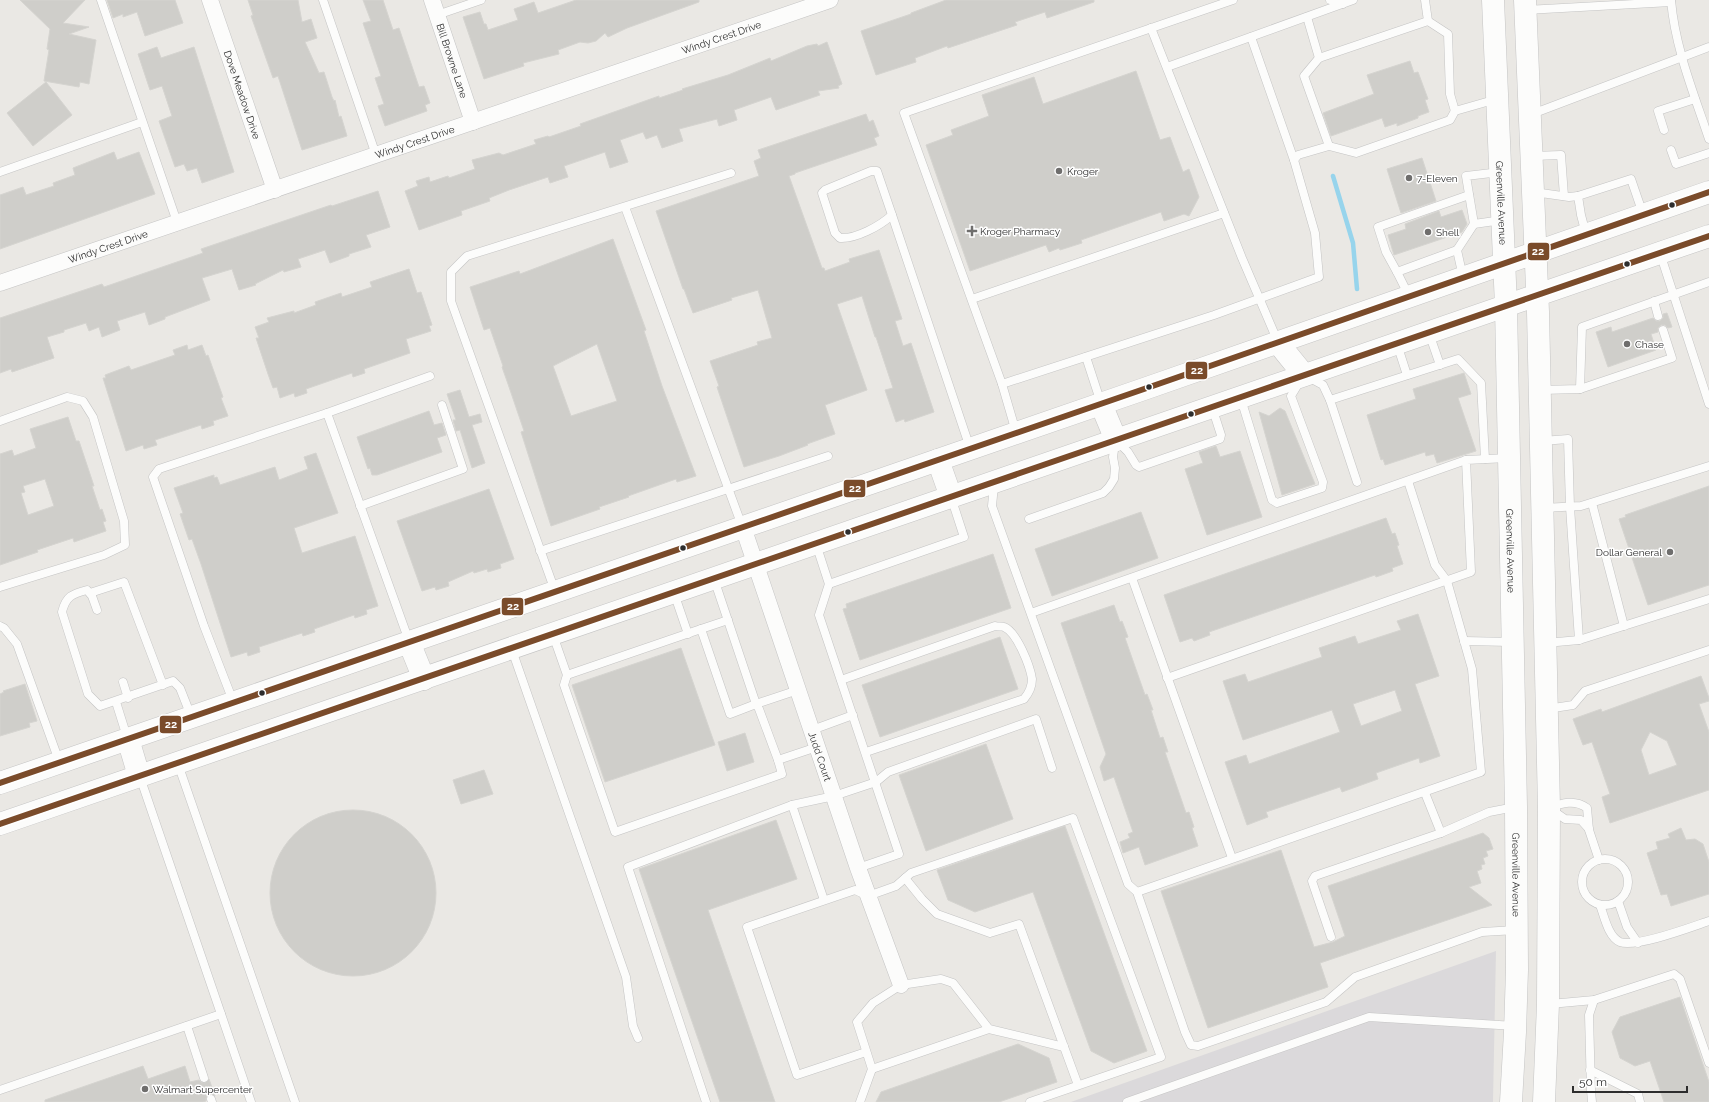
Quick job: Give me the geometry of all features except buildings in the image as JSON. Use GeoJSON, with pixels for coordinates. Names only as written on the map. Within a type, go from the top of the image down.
{"type":"FeatureCollection","features":[{"type":"Feature","properties":{"kind":"main road","name":"Greenville Avenue"},"geometry":{"type":"LineString","coordinates":[[1493,0],[1501,172],[1503,264],[1506,306],[1516,807],[1515,1026],[1511,1102]]}},
{"type":"Feature","properties":{"kind":"main road"},"geometry":{"type":"LineString","coordinates":[[1520,3],[1511,23],[1514,38],[1528,62],[1538,295],[1543,508],[1549,808],[1548,1004],[1544,1102]]}},
{"type":"Feature","properties":{"kind":"main road"},"geometry":{"type":"LineString","coordinates":[[0,783],[128,739],[188,709],[234,702],[1278,343],[1709,192]]}},
{"type":"Feature","properties":{"kind":"main road"},"geometry":{"type":"LineString","coordinates":[[0,824],[1709,236]]}},
{"type":"Feature","properties":{"kind":"main road"},"geometry":{"type":"LineString","coordinates":[[1278,343],[1304,375]]}},
{"type":"Feature","properties":{"kind":"main road"},"geometry":{"type":"LineString","coordinates":[[1101,404],[1116,440]]}},
{"type":"Feature","properties":{"kind":"main road"},"geometry":{"type":"LineString","coordinates":[[938,460],[951,497]]}},
{"type":"Feature","properties":{"kind":"main road"},"geometry":{"type":"LineString","coordinates":[[410,642],[424,679]]}},
{"type":"Feature","properties":{"kind":"main road"},"geometry":{"type":"LineString","coordinates":[[1513,642],[1545,643]]}},
{"type":"Feature","properties":{"kind":"main road"},"geometry":{"type":"LineString","coordinates":[[128,739],[139,776]]}},
{"type":"Feature","properties":{"kind":"main road"},"geometry":{"type":"LineString","coordinates":[[1516,807],[1549,808]]}},
{"type":"Feature","properties":{"kind":"street","name":"Dove Meadow Drive"},"geometry":{"type":"LineString","coordinates":[[210,0],[275,190]]}},
{"type":"Feature","properties":{"kind":"street","name":"Bill Browne Lane"},"geometry":{"type":"LineString","coordinates":[[432,0],[473,122]]}},
{"type":"Feature","properties":{"kind":"street","name":"Windy Crest Drive"},"geometry":{"type":"LineString","coordinates":[[0,283],[830,0]]}},
{"type":"Feature","properties":{"kind":"street","name":"Judd Court"},"geometry":{"type":"LineString","coordinates":[[743,527],[858,868],[902,985]]}},
{"type":"Feature","properties":{"kind":"lane"},"geometry":{"type":"LineString","coordinates":[[101,0],[177,222]]}},
{"type":"Feature","properties":{"kind":"lane"},"geometry":{"type":"LineString","coordinates":[[323,0],[376,155]]}},
{"type":"Feature","properties":{"kind":"lane"},"geometry":{"type":"LineString","coordinates":[[437,15],[481,0]]}},
{"type":"Feature","properties":{"kind":"lane"},"geometry":{"type":"LineString","coordinates":[[1016,433],[1002,384],[904,113],[1233,0]]}},
{"type":"Feature","properties":{"kind":"lane"},"geometry":{"type":"LineString","coordinates":[[1330,0],[1343,4]]}},
{"type":"Feature","properties":{"kind":"lane"},"geometry":{"type":"LineString","coordinates":[[1167,67],[1353,0]]}},
{"type":"Feature","properties":{"kind":"lane"},"geometry":{"type":"LineString","coordinates":[[1425,0],[1428,21],[1448,34],[1450,94],[1455,111]]}},
{"type":"Feature","properties":{"kind":"lane"},"geometry":{"type":"LineString","coordinates":[[1520,3],[1671,1],[1672,20],[1682,57],[1709,139]]}},
{"type":"Feature","properties":{"kind":"lane"},"geometry":{"type":"LineString","coordinates":[[1307,17],[1319,58]]}},
{"type":"Feature","properties":{"kind":"lane"},"geometry":{"type":"LineString","coordinates":[[1328,146],[1304,76],[1319,58],[1428,21]]}},
{"type":"Feature","properties":{"kind":"lane"},"geometry":{"type":"LineString","coordinates":[[1151,28],[1224,214],[1278,343]]}},
{"type":"Feature","properties":{"kind":"lane"},"geometry":{"type":"LineString","coordinates":[[1002,384],[1214,315],[1319,277],[1315,233],[1294,160],[1251,37]]}},
{"type":"Feature","properties":{"kind":"lane"},"geometry":{"type":"LineString","coordinates":[[1530,114],[1709,47]]}},
{"type":"Feature","properties":{"kind":"lane"},"geometry":{"type":"LineString","coordinates":[[1294,160],[1298,155],[1328,146],[1356,153],[1450,120],[1455,111],[1498,99]]}},
{"type":"Feature","properties":{"kind":"lane"},"geometry":{"type":"LineString","coordinates":[[1664,130],[1658,111],[1695,99]]}},
{"type":"Feature","properties":{"kind":"lane"},"geometry":{"type":"LineString","coordinates":[[0,172],[142,122]]}},
{"type":"Feature","properties":{"kind":"lane"},"geometry":{"type":"LineString","coordinates":[[1671,150],[1676,164],[1709,153]]}},
{"type":"Feature","properties":{"kind":"lane"},"geometry":{"type":"LineString","coordinates":[[1532,156],[1561,155],[1564,196]]}},
{"type":"Feature","properties":{"kind":"lane"},"geometry":{"type":"LineString","coordinates":[[892,215],[881,225],[846,239],[840,238],[835,233],[822,193],[825,190],[871,171],[877,171],[892,215],[970,449]]}},
{"type":"Feature","properties":{"kind":"lane"},"geometry":{"type":"LineString","coordinates":[[1397,272],[1457,250],[1474,224],[1466,176],[1501,172]]}},
{"type":"Feature","properties":{"kind":"lane"},"geometry":{"type":"LineString","coordinates":[[555,592],[451,301],[451,272],[467,256],[731,173]]}},
{"type":"Feature","properties":{"kind":"lane"},"geometry":{"type":"LineString","coordinates":[[1534,192],[1564,196],[1578,196],[1631,179],[1643,215]]}},
{"type":"Feature","properties":{"kind":"lane"},"geometry":{"type":"LineString","coordinates":[[1410,297],[1386,252],[1378,226],[1470,195]]}},
{"type":"Feature","properties":{"kind":"lane"},"geometry":{"type":"LineString","coordinates":[[1578,196],[1586,235]]}},
{"type":"Feature","properties":{"kind":"lane"},"geometry":{"type":"LineString","coordinates":[[625,207],[743,527]]}},
{"type":"Feature","properties":{"kind":"lane"},"geometry":{"type":"LineString","coordinates":[[972,299],[1224,214]]}},
{"type":"Feature","properties":{"kind":"lane"},"geometry":{"type":"LineString","coordinates":[[1474,224],[1502,220]]}},
{"type":"Feature","properties":{"kind":"lane"},"geometry":{"type":"LineString","coordinates":[[1457,250],[1463,278]]}},
{"type":"Feature","properties":{"kind":"lane"},"geometry":{"type":"LineString","coordinates":[[1660,252],[1709,404]]}},
{"type":"Feature","properties":{"kind":"lane"},"geometry":{"type":"LineString","coordinates":[[1580,389],[1582,327],[1709,282]]}},
{"type":"Feature","properties":{"kind":"lane"},"geometry":{"type":"LineString","coordinates":[[1654,301],[1658,316]]}},
{"type":"Feature","properties":{"kind":"lane"},"geometry":{"type":"LineString","coordinates":[[1540,390],[1580,389],[1672,358],[1663,330]]}},
{"type":"Feature","properties":{"kind":"lane"},"geometry":{"type":"LineString","coordinates":[[1429,332],[1440,364]]}},
{"type":"Feature","properties":{"kind":"lane"},"geometry":{"type":"LineString","coordinates":[[1397,343],[1407,375]]}},
{"type":"Feature","properties":{"kind":"lane"},"geometry":{"type":"LineString","coordinates":[[1086,357],[1101,404]]}},
{"type":"Feature","properties":{"kind":"lane"},"geometry":{"type":"LineString","coordinates":[[1330,400],[1458,359],[1481,383],[1485,459]]}},
{"type":"Feature","properties":{"kind":"lane"},"geometry":{"type":"LineString","coordinates":[[1240,397],[1272,500],[1277,503],[1322,488],[1323,482],[1291,396],[1304,375],[1323,385],[1330,400],[1358,482]]}},
{"type":"Feature","properties":{"kind":"lane"},"geometry":{"type":"LineString","coordinates":[[234,702],[204,626],[153,477],[159,469],[327,413],[430,376]]}},
{"type":"Feature","properties":{"kind":"lane"},"geometry":{"type":"LineString","coordinates":[[0,421],[67,397],[83,401],[93,417],[124,521],[125,545],[104,555],[0,587]]}},
{"type":"Feature","properties":{"kind":"lane"},"geometry":{"type":"LineString","coordinates":[[360,506],[463,469],[442,405]]}},
{"type":"Feature","properties":{"kind":"lane"},"geometry":{"type":"LineString","coordinates":[[1116,440],[1128,452],[1136,465],[1139,467],[1220,439],[1221,435],[1212,407]]}},
{"type":"Feature","properties":{"kind":"lane"},"geometry":{"type":"LineString","coordinates":[[327,413],[410,642]]}},
{"type":"Feature","properties":{"kind":"lane"},"geometry":{"type":"LineString","coordinates":[[1541,441],[1568,439],[1570,507],[1579,640]]}},
{"type":"Feature","properties":{"kind":"lane"},"geometry":{"type":"LineString","coordinates":[[1029,519],[1103,493],[1114,479],[1115,468],[1112,457],[1116,440]]}},
{"type":"Feature","properties":{"kind":"lane"},"geometry":{"type":"LineString","coordinates":[[540,551],[828,456]]}},
{"type":"Feature","properties":{"kind":"lane"},"geometry":{"type":"LineString","coordinates":[[1031,613],[1466,460],[1509,458]]}},
{"type":"Feature","properties":{"kind":"lane"},"geometry":{"type":"LineString","coordinates":[[1167,678],[1471,572],[1466,460]]}},
{"type":"Feature","properties":{"kind":"lane"},"geometry":{"type":"LineString","coordinates":[[1543,508],[1581,506],[1709,466]]}},
{"type":"Feature","properties":{"kind":"lane"},"geometry":{"type":"LineString","coordinates":[[1137,892],[1232,858],[1425,793],[1481,772],[1472,669],[1447,581],[1434,565],[1408,481]]}},
{"type":"Feature","properties":{"kind":"lane"},"geometry":{"type":"LineString","coordinates":[[994,482],[992,506],[1128,884],[1137,892],[1185,1032],[1191,1045],[1198,1046],[1326,1002],[1355,977],[1482,932],[1516,930]]}},
{"type":"Feature","properties":{"kind":"lane"},"geometry":{"type":"LineString","coordinates":[[829,584],[964,537],[951,497]]}},
{"type":"Feature","properties":{"kind":"lane"},"geometry":{"type":"LineString","coordinates":[[1592,503],[1624,626]]}},
{"type":"Feature","properties":{"kind":"lane"},"geometry":{"type":"LineString","coordinates":[[815,543],[829,584],[819,615],[899,854],[858,868]]}},
{"type":"Feature","properties":{"kind":"lane"},"geometry":{"type":"LineString","coordinates":[[553,634],[567,675],[564,685],[615,832],[782,774],[756,704],[714,578]]}},
{"type":"Feature","properties":{"kind":"lane"},"geometry":{"type":"LineString","coordinates":[[1132,578],[1232,858]]}},
{"type":"Feature","properties":{"kind":"lane"},"geometry":{"type":"LineString","coordinates":[[90,593],[124,582],[163,685]]}},
{"type":"Feature","properties":{"kind":"lane"},"geometry":{"type":"LineString","coordinates":[[97,610],[90,593],[87,590],[74,593],[64,602],[62,612],[88,694],[100,706],[128,698],[173,681],[180,688],[188,709]]}},
{"type":"Feature","properties":{"kind":"lane"},"geometry":{"type":"LineString","coordinates":[[674,592],[688,634]]}},
{"type":"Feature","properties":{"kind":"lane"},"geometry":{"type":"LineString","coordinates":[[1545,643],[1579,640],[1709,599]]}},
{"type":"Feature","properties":{"kind":"lane"},"geometry":{"type":"LineString","coordinates":[[567,675],[728,620]]}},
{"type":"Feature","properties":{"kind":"lane"},"geometry":{"type":"LineString","coordinates":[[0,626],[4,628],[16,644],[60,762]]}},
{"type":"Feature","properties":{"kind":"lane"},"geometry":{"type":"LineString","coordinates":[[841,680],[995,626],[1005,627],[1014,636],[1022,649],[1032,679],[1030,693],[1024,699],[866,752]]}},
{"type":"Feature","properties":{"kind":"lane"},"geometry":{"type":"LineString","coordinates":[[701,630],[730,714],[798,690]]}},
{"type":"Feature","properties":{"kind":"lane"},"geometry":{"type":"LineString","coordinates":[[1464,642],[1513,642]]}},
{"type":"Feature","properties":{"kind":"lane"},"geometry":{"type":"LineString","coordinates":[[512,649],[626,977],[633,1026],[638,1038]]}},
{"type":"Feature","properties":{"kind":"lane"},"geometry":{"type":"LineString","coordinates":[[1547,709],[1573,705],[1585,691],[1709,650]]}},
{"type":"Feature","properties":{"kind":"lane"},"geometry":{"type":"LineString","coordinates":[[123,682],[128,698]]}},
{"type":"Feature","properties":{"kind":"lane"},"geometry":{"type":"LineString","coordinates":[[116,702],[128,739]]}},
{"type":"Feature","properties":{"kind":"lane"},"geometry":{"type":"LineString","coordinates":[[812,730],[853,715]]}},
{"type":"Feature","properties":{"kind":"lane"},"geometry":{"type":"LineString","coordinates":[[706,1102],[628,867],[792,805],[834,796],[876,782],[888,772],[1036,719],[1052,768]]}},
{"type":"Feature","properties":{"kind":"lane"},"geometry":{"type":"LineString","coordinates":[[778,760],[817,746]]}},
{"type":"Feature","properties":{"kind":"lane"},"geometry":{"type":"LineString","coordinates":[[177,763],[295,1102]]}},
{"type":"Feature","properties":{"kind":"lane"},"geometry":{"type":"LineString","coordinates":[[139,776],[251,1102]]}},
{"type":"Feature","properties":{"kind":"lane"},"geometry":{"type":"LineString","coordinates":[[1425,793],[1441,833]]}},
{"type":"Feature","properties":{"kind":"lane"},"geometry":{"type":"LineString","coordinates":[[1549,808],[1564,802],[1581,804],[1587,808],[1589,830],[1599,860]]}},
{"type":"Feature","properties":{"kind":"lane"},"geometry":{"type":"LineString","coordinates":[[792,805],[824,900]]}},
{"type":"Feature","properties":{"kind":"lane"},"geometry":{"type":"LineString","coordinates":[[1331,937],[1312,881],[1315,876],[1441,833],[1489,812],[1516,807]]}},
{"type":"Feature","properties":{"kind":"lane"},"geometry":{"type":"LineString","coordinates":[[1549,808],[1564,819],[1581,820],[1589,830]]}},
{"type":"Feature","properties":{"kind":"lane"},"geometry":{"type":"LineString","coordinates":[[866,1052],[797,1075],[747,926],[855,890],[868,896],[896,886],[911,873],[1073,818],[1161,1057],[1030,1102]]}},
{"type":"Feature","properties":{"kind":"lane"},"geometry":{"type":"LineString","coordinates":[[1599,860],[1609,860],[1620,865],[1627,876],[1626,890],[1618,901],[1611,904],[1600,905],[1589,899],[1584,893],[1582,878],[1585,870],[1590,864],[1599,860]]}},
{"type":"Feature","properties":{"kind":"lane"},"geometry":{"type":"LineString","coordinates":[[905,878],[922,899],[937,914],[990,933],[1019,924],[1078,1085]]}},
{"type":"Feature","properties":{"kind":"lane"},"geometry":{"type":"LineString","coordinates":[[1618,901],[1627,926],[1638,943]]}},
{"type":"Feature","properties":{"kind":"lane"},"geometry":{"type":"LineString","coordinates":[[1600,905],[1611,935],[1620,942],[1638,943],[1709,921]]}},
{"type":"Feature","properties":{"kind":"lane"},"geometry":{"type":"LineString","coordinates":[[1548,1004],[1594,1000],[1674,974],[1680,980],[1709,1063]]}},
{"type":"Feature","properties":{"kind":"lane"},"geometry":{"type":"LineString","coordinates":[[860,1102],[872,1069],[857,1022],[873,1003],[902,985],[941,978],[954,983],[989,1029]]}},
{"type":"Feature","properties":{"kind":"lane"},"geometry":{"type":"LineString","coordinates":[[1592,1102],[1589,1015],[1594,1000]]}},
{"type":"Feature","properties":{"kind":"lane"},"geometry":{"type":"LineString","coordinates":[[0,1090],[221,1014]]}},
{"type":"Feature","properties":{"kind":"lane"},"geometry":{"type":"LineString","coordinates":[[1127,1102],[1369,1017],[1515,1026]]}},
{"type":"Feature","properties":{"kind":"lane"},"geometry":{"type":"LineString","coordinates":[[187,1026],[204,1078]]}},
{"type":"Feature","properties":{"kind":"lane"},"geometry":{"type":"LineString","coordinates":[[872,1069],[989,1029],[1064,1047]]}},
{"type":"Feature","properties":{"kind":"lane"},"geometry":{"type":"LineString","coordinates":[[1590,1070],[1638,1094],[1640,1102]]}},
{"type":"Feature","properties":{"kind":"shaded area"},"geometry":{"type":"Polygon","coordinates":[[[1496,951],[1493,1102],[1071,1102],[1496,951]]]}},
{"type":"Feature","properties":{"kind":"waterway"},"geometry":{"type":"LineString","coordinates":[[1333,176],[1353,243],[1357,289]]}},
{"type":"Feature","properties":{"kind":"transit line","name":"22"},"geometry":{"type":"LineString","coordinates":[[0,783],[1144,389],[1709,192]]}},
{"type":"Feature","properties":{"kind":"transit line","name":"22"},"geometry":{"type":"LineString","coordinates":[[0,824],[1709,236]]}},
{"type":"Feature","properties":{"kind":"place","name":"Kroger"},"geometry":{"type":"Point","coordinates":[1059,171]}},
{"type":"Feature","properties":{"kind":"place","name":"7-Eleven"},"geometry":{"type":"Point","coordinates":[1409,178]}},
{"type":"Feature","properties":{"kind":"place","name":"Kroger Pharmacy"},"geometry":{"type":"Point","coordinates":[972,231]}},
{"type":"Feature","properties":{"kind":"place","name":"Shell"},"geometry":{"type":"Point","coordinates":[1428,232]}},
{"type":"Feature","properties":{"kind":"place","name":"Chase"},"geometry":{"type":"Point","coordinates":[1627,344]}},
{"type":"Feature","properties":{"kind":"place","name":"Dollar General"},"geometry":{"type":"Point","coordinates":[1670,552]}},
{"type":"Feature","properties":{"kind":"place","name":"Walmart Supercenter"},"geometry":{"type":"Point","coordinates":[145,1089]}}]}
